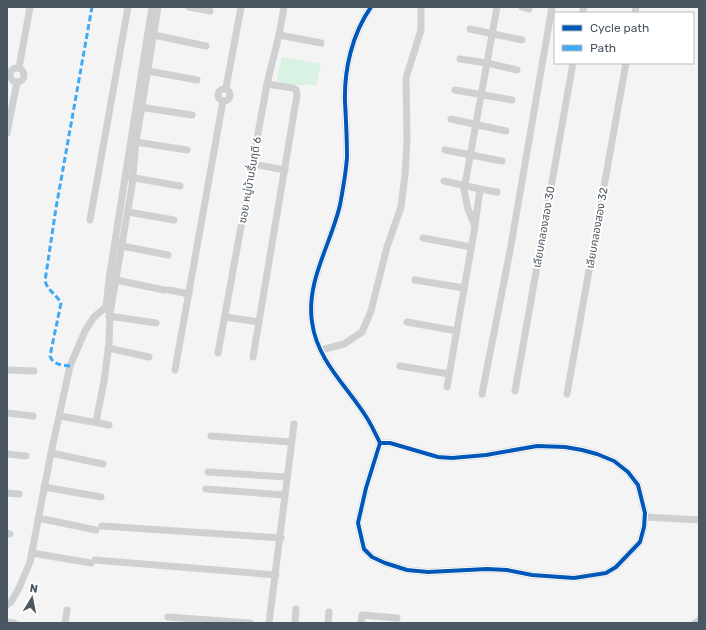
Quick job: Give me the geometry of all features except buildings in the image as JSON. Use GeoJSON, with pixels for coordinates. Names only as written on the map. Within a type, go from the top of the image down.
{"type":"FeatureCollection","features":[{"type":"Feature","properties":{"kind":"street"},"geometry":{"type":"LineString","coordinates":[[7,134],[17,82],[21,81],[24,77],[24,72],[19,68],[30,7]]}},
{"type":"Feature","properties":{"kind":"street"},"geometry":{"type":"LineString","coordinates":[[90,220],[128,7]]}},
{"type":"Feature","properties":{"kind":"street"},"geometry":{"type":"LineString","coordinates":[[109,311],[116,280],[118,246],[128,212],[129,177],[136,142],[139,107],[148,71],[152,7]]}},
{"type":"Feature","properties":{"kind":"street"},"geometry":{"type":"LineString","coordinates":[[96,422],[104,381],[108,348],[109,311],[118,246],[150,34],[158,7]]}},
{"type":"Feature","properties":{"kind":"street"},"geometry":{"type":"LineString","coordinates":[[189,7],[210,11]]}},
{"type":"Feature","properties":{"kind":"street"},"geometry":{"type":"LineString","coordinates":[[175,370],[223,101],[219,97],[219,92],[223,88],[226,88],[242,7]]}},
{"type":"Feature","properties":{"kind":"street","name":"ซอย หมู่บ้านรื่นฤดี 6"},"geometry":{"type":"LineString","coordinates":[[218,353],[267,84],[284,7]]}},
{"type":"Feature","properties":{"kind":"street"},"geometry":{"type":"LineString","coordinates":[[371,7],[355,38],[350,59],[346,88],[347,157],[335,224],[314,283],[312,295],[312,322],[315,337],[333,373],[367,418],[380,443]]}},
{"type":"Feature","properties":{"kind":"street"},"geometry":{"type":"LineString","coordinates":[[321,350],[344,344],[362,332],[371,311],[387,247],[401,207],[406,175],[406,78],[421,30],[420,7]]}},
{"type":"Feature","properties":{"kind":"street"},"geometry":{"type":"LineString","coordinates":[[475,226],[468,209],[464,186],[497,7]]}},
{"type":"Feature","properties":{"kind":"street"},"geometry":{"type":"LineString","coordinates":[[522,7],[530,9]]}},
{"type":"Feature","properties":{"kind":"street"},"geometry":{"type":"LineString","coordinates":[[482,394],[510,251],[552,7]]}},
{"type":"Feature","properties":{"kind":"street"},"geometry":{"type":"LineString","coordinates":[[470,29],[522,40]]}},
{"type":"Feature","properties":{"kind":"street"},"geometry":{"type":"LineString","coordinates":[[150,34],[206,46]]}},
{"type":"Feature","properties":{"kind":"street"},"geometry":{"type":"LineString","coordinates":[[279,35],[321,43]]}},
{"type":"Feature","properties":{"kind":"street"},"geometry":{"type":"LineString","coordinates":[[460,59],[517,70]]}},
{"type":"Feature","properties":{"kind":"street","name":"เลียบคลองสอง 30"},"geometry":{"type":"LineString","coordinates":[[515,391],[573,64]]}},
{"type":"Feature","properties":{"kind":"street","name":"เลียบคลองสอง 32"},"geometry":{"type":"LineString","coordinates":[[567,394],[626,64]]}},
{"type":"Feature","properties":{"kind":"street"},"geometry":{"type":"LineString","coordinates":[[148,71],[197,80]]}},
{"type":"Feature","properties":{"kind":"street"},"geometry":{"type":"LineString","coordinates":[[253,357],[291,138],[297,92],[293,88],[267,84]]}},
{"type":"Feature","properties":{"kind":"street"},"geometry":{"type":"LineString","coordinates":[[455,90],[512,100]]}},
{"type":"Feature","properties":{"kind":"street"},"geometry":{"type":"LineString","coordinates":[[139,107],[192,115]]}},
{"type":"Feature","properties":{"kind":"street"},"geometry":{"type":"LineString","coordinates":[[451,119],[506,131]]}},
{"type":"Feature","properties":{"kind":"street"},"geometry":{"type":"LineString","coordinates":[[136,142],[187,150]]}},
{"type":"Feature","properties":{"kind":"street"},"geometry":{"type":"LineString","coordinates":[[445,150],[502,161]]}},
{"type":"Feature","properties":{"kind":"street"},"geometry":{"type":"LineString","coordinates":[[253,164],[285,170]]}},
{"type":"Feature","properties":{"kind":"street"},"geometry":{"type":"LineString","coordinates":[[129,177],[180,186]]}},
{"type":"Feature","properties":{"kind":"street"},"geometry":{"type":"LineString","coordinates":[[444,181],[497,192]]}},
{"type":"Feature","properties":{"kind":"street"},"geometry":{"type":"LineString","coordinates":[[447,387],[472,247],[480,189]]}},
{"type":"Feature","properties":{"kind":"street"},"geometry":{"type":"LineString","coordinates":[[128,212],[174,220]]}},
{"type":"Feature","properties":{"kind":"street"},"geometry":{"type":"LineString","coordinates":[[423,238],[472,247]]}},
{"type":"Feature","properties":{"kind":"street"},"geometry":{"type":"LineString","coordinates":[[118,246],[168,255]]}},
{"type":"Feature","properties":{"kind":"street"},"geometry":{"type":"LineString","coordinates":[[116,280],[189,294]]}},
{"type":"Feature","properties":{"kind":"street"},"geometry":{"type":"LineString","coordinates":[[415,280],[464,288]]}},
{"type":"Feature","properties":{"kind":"street"},"geometry":{"type":"LineString","coordinates":[[7,605],[11,602],[22,582],[32,553],[44,487],[70,366],[85,331],[94,317],[109,311],[156,323]]}},
{"type":"Feature","properties":{"kind":"street"},"geometry":{"type":"LineString","coordinates":[[225,317],[259,322]]}},
{"type":"Feature","properties":{"kind":"street"},"geometry":{"type":"LineString","coordinates":[[407,322],[457,330]]}},
{"type":"Feature","properties":{"kind":"street"},"geometry":{"type":"LineString","coordinates":[[108,348],[149,357]]}},
{"type":"Feature","properties":{"kind":"street"},"geometry":{"type":"LineString","coordinates":[[400,366],[449,374]]}},
{"type":"Feature","properties":{"kind":"street"},"geometry":{"type":"LineString","coordinates":[[7,370],[34,371]]}},
{"type":"Feature","properties":{"kind":"street"},"geometry":{"type":"LineString","coordinates":[[7,413],[33,416]]}},
{"type":"Feature","properties":{"kind":"street"},"geometry":{"type":"LineString","coordinates":[[60,416],[109,425]]}},
{"type":"Feature","properties":{"kind":"street"},"geometry":{"type":"LineString","coordinates":[[269,623],[281,538],[290,442],[294,424]]}},
{"type":"Feature","properties":{"kind":"street"},"geometry":{"type":"LineString","coordinates":[[211,436],[290,442]]}},
{"type":"Feature","properties":{"kind":"street"},"geometry":{"type":"LineString","coordinates":[[380,443],[390,443],[438,458],[486,455],[537,446],[565,447],[597,454],[614,461],[628,472],[638,485],[645,513],[644,527],[640,542],[616,567],[606,573],[574,578],[532,575],[507,570],[487,569],[428,572],[407,570],[385,564],[372,557],[364,549],[358,523],[376,451],[380,443]]}},
{"type":"Feature","properties":{"kind":"street"},"geometry":{"type":"LineString","coordinates":[[7,454],[26,456]]}},
{"type":"Feature","properties":{"kind":"street"},"geometry":{"type":"LineString","coordinates":[[51,454],[104,464]]}},
{"type":"Feature","properties":{"kind":"street"},"geometry":{"type":"LineString","coordinates":[[208,472],[287,477]]}},
{"type":"Feature","properties":{"kind":"street"},"geometry":{"type":"LineString","coordinates":[[44,487],[101,497]]}},
{"type":"Feature","properties":{"kind":"street"},"geometry":{"type":"LineString","coordinates":[[206,489],[285,496]]}},
{"type":"Feature","properties":{"kind":"street"},"geometry":{"type":"LineString","coordinates":[[7,493],[19,494]]}},
{"type":"Feature","properties":{"kind":"street"},"geometry":{"type":"LineString","coordinates":[[645,517],[699,520]]}},
{"type":"Feature","properties":{"kind":"street"},"geometry":{"type":"LineString","coordinates":[[38,518],[99,528],[281,538]]}},
{"type":"Feature","properties":{"kind":"street"},"geometry":{"type":"LineString","coordinates":[[32,553],[93,561],[276,575]]}},
{"type":"Feature","properties":{"kind":"street"},"geometry":{"type":"LineString","coordinates":[[295,623],[296,609]]}},
{"type":"Feature","properties":{"kind":"street"},"geometry":{"type":"LineString","coordinates":[[65,623],[67,610]]}},
{"type":"Feature","properties":{"kind":"street"},"geometry":{"type":"LineString","coordinates":[[328,623],[329,612]]}},
{"type":"Feature","properties":{"kind":"street"},"geometry":{"type":"LineString","coordinates":[[361,623],[362,615],[397,618]]}},
{"type":"Feature","properties":{"kind":"street"},"geometry":{"type":"LineString","coordinates":[[168,617],[250,623]]}},
{"type":"Feature","properties":{"kind":"street"},"geometry":{"type":"LineString","coordinates":[[695,623],[699,620]]}},
{"type":"Feature","properties":{"kind":"street"},"geometry":{"type":"LineString","coordinates":[[7,622],[14,623]]}},
{"type":"Feature","properties":{"kind":"green space"},"geometry":{"type":"Polygon","coordinates":[[[282,57],[321,64],[316,86],[305,84],[302,86],[279,82],[277,79],[282,57]]]}},
{"type":"Feature","properties":{"kind":"marked path"},"geometry":{"type":"LineString","coordinates":[[70,366],[56,363],[50,356],[61,303],[45,281],[56,208],[92,7]]}},
{"type":"Feature","properties":{"kind":"cycle path"},"geometry":{"type":"LineString","coordinates":[[371,7],[364,18],[350,53],[345,90],[347,157],[344,181],[336,220],[316,277],[311,307],[312,322],[320,349],[334,373],[367,418],[380,443],[366,488],[358,523],[364,549],[372,557],[407,570],[428,572],[487,569],[507,570],[532,575],[574,578],[606,573],[616,567],[640,542],[644,527],[645,513],[638,485],[628,472],[614,461],[597,454],[565,447],[537,446],[486,455],[452,458],[438,457],[390,443],[380,443]]}}]}
